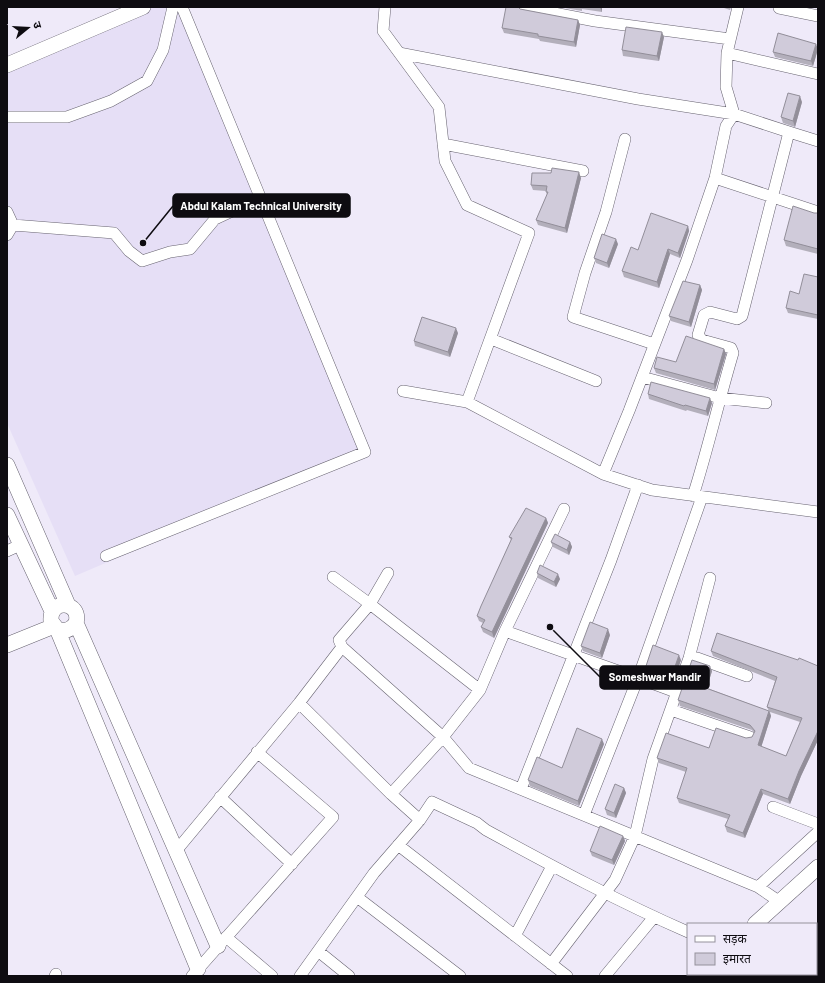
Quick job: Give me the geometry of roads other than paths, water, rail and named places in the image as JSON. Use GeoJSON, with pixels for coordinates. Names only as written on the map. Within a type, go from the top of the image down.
{"type":"FeatureCollection","features":[{"type":"Feature","properties":{"kind":"street"},"geometry":{"type":"LineString","coordinates":[[7,65],[124,11],[143,7]]}},
{"type":"Feature","properties":{"kind":"street"},"geometry":{"type":"LineString","coordinates":[[7,117],[67,117],[111,101],[147,82],[163,50],[172,7]]}},
{"type":"Feature","properties":{"kind":"street"},"geometry":{"type":"LineString","coordinates":[[106,556],[365,452],[182,7]]}},
{"type":"Feature","properties":{"kind":"street"},"geometry":{"type":"LineString","coordinates":[[385,7],[384,31],[439,107],[445,161],[467,205],[529,233],[467,402]]}},
{"type":"Feature","properties":{"kind":"street"},"geometry":{"type":"LineString","coordinates":[[523,7],[595,21],[730,38]]}},
{"type":"Feature","properties":{"kind":"street"},"geometry":{"type":"LineString","coordinates":[[734,114],[726,87],[726,52],[738,7]]}},
{"type":"Feature","properties":{"kind":"street"},"geometry":{"type":"LineString","coordinates":[[779,8],[818,16]]}},
{"type":"Feature","properties":{"kind":"street"},"geometry":{"type":"LineString","coordinates":[[726,52],[818,74]]}},
{"type":"Feature","properties":{"kind":"street"},"geometry":{"type":"LineString","coordinates":[[399,53],[638,99],[734,114],[818,141]]}},
{"type":"Feature","properties":{"kind":"street"},"geometry":{"type":"LineString","coordinates":[[603,474],[687,260],[715,178],[726,126],[734,114]]}},
{"type":"Feature","properties":{"kind":"street"},"geometry":{"type":"LineString","coordinates":[[584,815],[638,678],[698,496],[705,458],[733,353],[731,348],[702,340],[698,335],[704,315],[710,312],[737,319],[742,316],[790,132]]}},
{"type":"Feature","properties":{"kind":"street"},"geometry":{"type":"LineString","coordinates":[[626,139],[606,212],[585,273],[573,317],[654,344]]}},
{"type":"Feature","properties":{"kind":"street"},"geometry":{"type":"LineString","coordinates":[[443,144],[583,171]]}},
{"type":"Feature","properties":{"kind":"street"},"geometry":{"type":"LineString","coordinates":[[715,178],[818,212]]}},
{"type":"Feature","properties":{"kind":"street"},"geometry":{"type":"LineString","coordinates":[[7,212],[10,230],[114,233],[129,251],[142,261],[170,252],[190,249],[215,219],[260,198]]}},
{"type":"Feature","properties":{"kind":"street"},"geometry":{"type":"LineString","coordinates":[[491,339],[596,381]]}},
{"type":"Feature","properties":{"kind":"street"},"geometry":{"type":"LineString","coordinates":[[642,377],[720,398],[766,403]]}},
{"type":"Feature","properties":{"kind":"street"},"geometry":{"type":"LineString","coordinates":[[403,391],[467,402],[603,474],[638,486],[652,490],[818,512]]}},
{"type":"Feature","properties":{"kind":"street"},"geometry":{"type":"LineString","coordinates":[[7,464],[68,605],[75,610],[77,614],[76,623],[176,851],[222,942],[272,976]]}},
{"type":"Feature","properties":{"kind":"street"},"geometry":{"type":"LineString","coordinates":[[521,789],[638,486]]}},
{"type":"Feature","properties":{"kind":"street"},"geometry":{"type":"LineString","coordinates":[[391,794],[443,737],[480,690],[505,631],[564,509]]}},
{"type":"Feature","properties":{"kind":"street"},"geometry":{"type":"LineString","coordinates":[[7,515],[14,548],[53,621],[195,972],[334,817],[257,752]]}},
{"type":"Feature","properties":{"kind":"street"},"geometry":{"type":"LineString","coordinates":[[388,573],[370,604],[340,640],[342,647],[443,737],[469,768],[758,887],[780,902]]}},
{"type":"Feature","properties":{"kind":"street"},"geometry":{"type":"LineString","coordinates":[[333,577],[480,690]]}},
{"type":"Feature","properties":{"kind":"street"},"geometry":{"type":"LineString","coordinates":[[551,964],[615,880],[635,836],[653,759],[689,658],[710,578]]}},
{"type":"Feature","properties":{"kind":"street"},"geometry":{"type":"LineString","coordinates":[[7,645],[53,621],[59,605],[68,605]]}},
{"type":"Feature","properties":{"kind":"street"},"geometry":{"type":"LineString","coordinates":[[53,621],[65,631],[73,627],[76,623]]}},
{"type":"Feature","properties":{"kind":"street"},"geometry":{"type":"LineString","coordinates":[[7,635],[53,621]]}},
{"type":"Feature","properties":{"kind":"street"},"geometry":{"type":"LineString","coordinates":[[505,631],[676,692]]}},
{"type":"Feature","properties":{"kind":"street"},"geometry":{"type":"LineString","coordinates":[[176,851],[299,703],[342,647]]}},
{"type":"Feature","properties":{"kind":"street"},"geometry":{"type":"LineString","coordinates":[[689,658],[697,658],[747,676]]}},
{"type":"Feature","properties":{"kind":"street"},"geometry":{"type":"LineString","coordinates":[[299,703],[391,794],[420,820]]}},
{"type":"Feature","properties":{"kind":"street"},"geometry":{"type":"LineString","coordinates":[[671,710],[750,737]]}},
{"type":"Feature","properties":{"kind":"street"},"geometry":{"type":"LineString","coordinates":[[220,797],[292,864]]}},
{"type":"Feature","properties":{"kind":"street"},"geometry":{"type":"LineString","coordinates":[[300,976],[374,873],[420,820],[432,802],[477,823],[486,830],[552,866],[654,917],[687,932]]}},
{"type":"Feature","properties":{"kind":"street"},"geometry":{"type":"LineString","coordinates":[[773,807],[818,824]]}},
{"type":"Feature","properties":{"kind":"street"},"geometry":{"type":"LineString","coordinates":[[758,887],[818,832]]}},
{"type":"Feature","properties":{"kind":"street"},"geometry":{"type":"LineString","coordinates":[[398,845],[567,976]]}},
{"type":"Feature","properties":{"kind":"street"},"geometry":{"type":"LineString","coordinates":[[515,936],[552,866]]}},
{"type":"Feature","properties":{"kind":"street"},"geometry":{"type":"LineString","coordinates":[[756,923],[818,867]]}},
{"type":"Feature","properties":{"kind":"street"},"geometry":{"type":"LineString","coordinates":[[357,897],[460,976]]}},
{"type":"Feature","properties":{"kind":"street"},"geometry":{"type":"LineString","coordinates":[[605,976],[654,917]]}},
{"type":"Feature","properties":{"kind":"street"},"geometry":{"type":"LineString","coordinates":[[318,951],[349,976]]}},
{"type":"Feature","properties":{"kind":"place","name":"Abdul Kalam Technical University"},"geometry":{"type":"Point","coordinates":[143,243]}},
{"type":"Feature","properties":{"kind":"place","name":"Someshwar Mandir"},"geometry":{"type":"Point","coordinates":[550,627]}}]}
